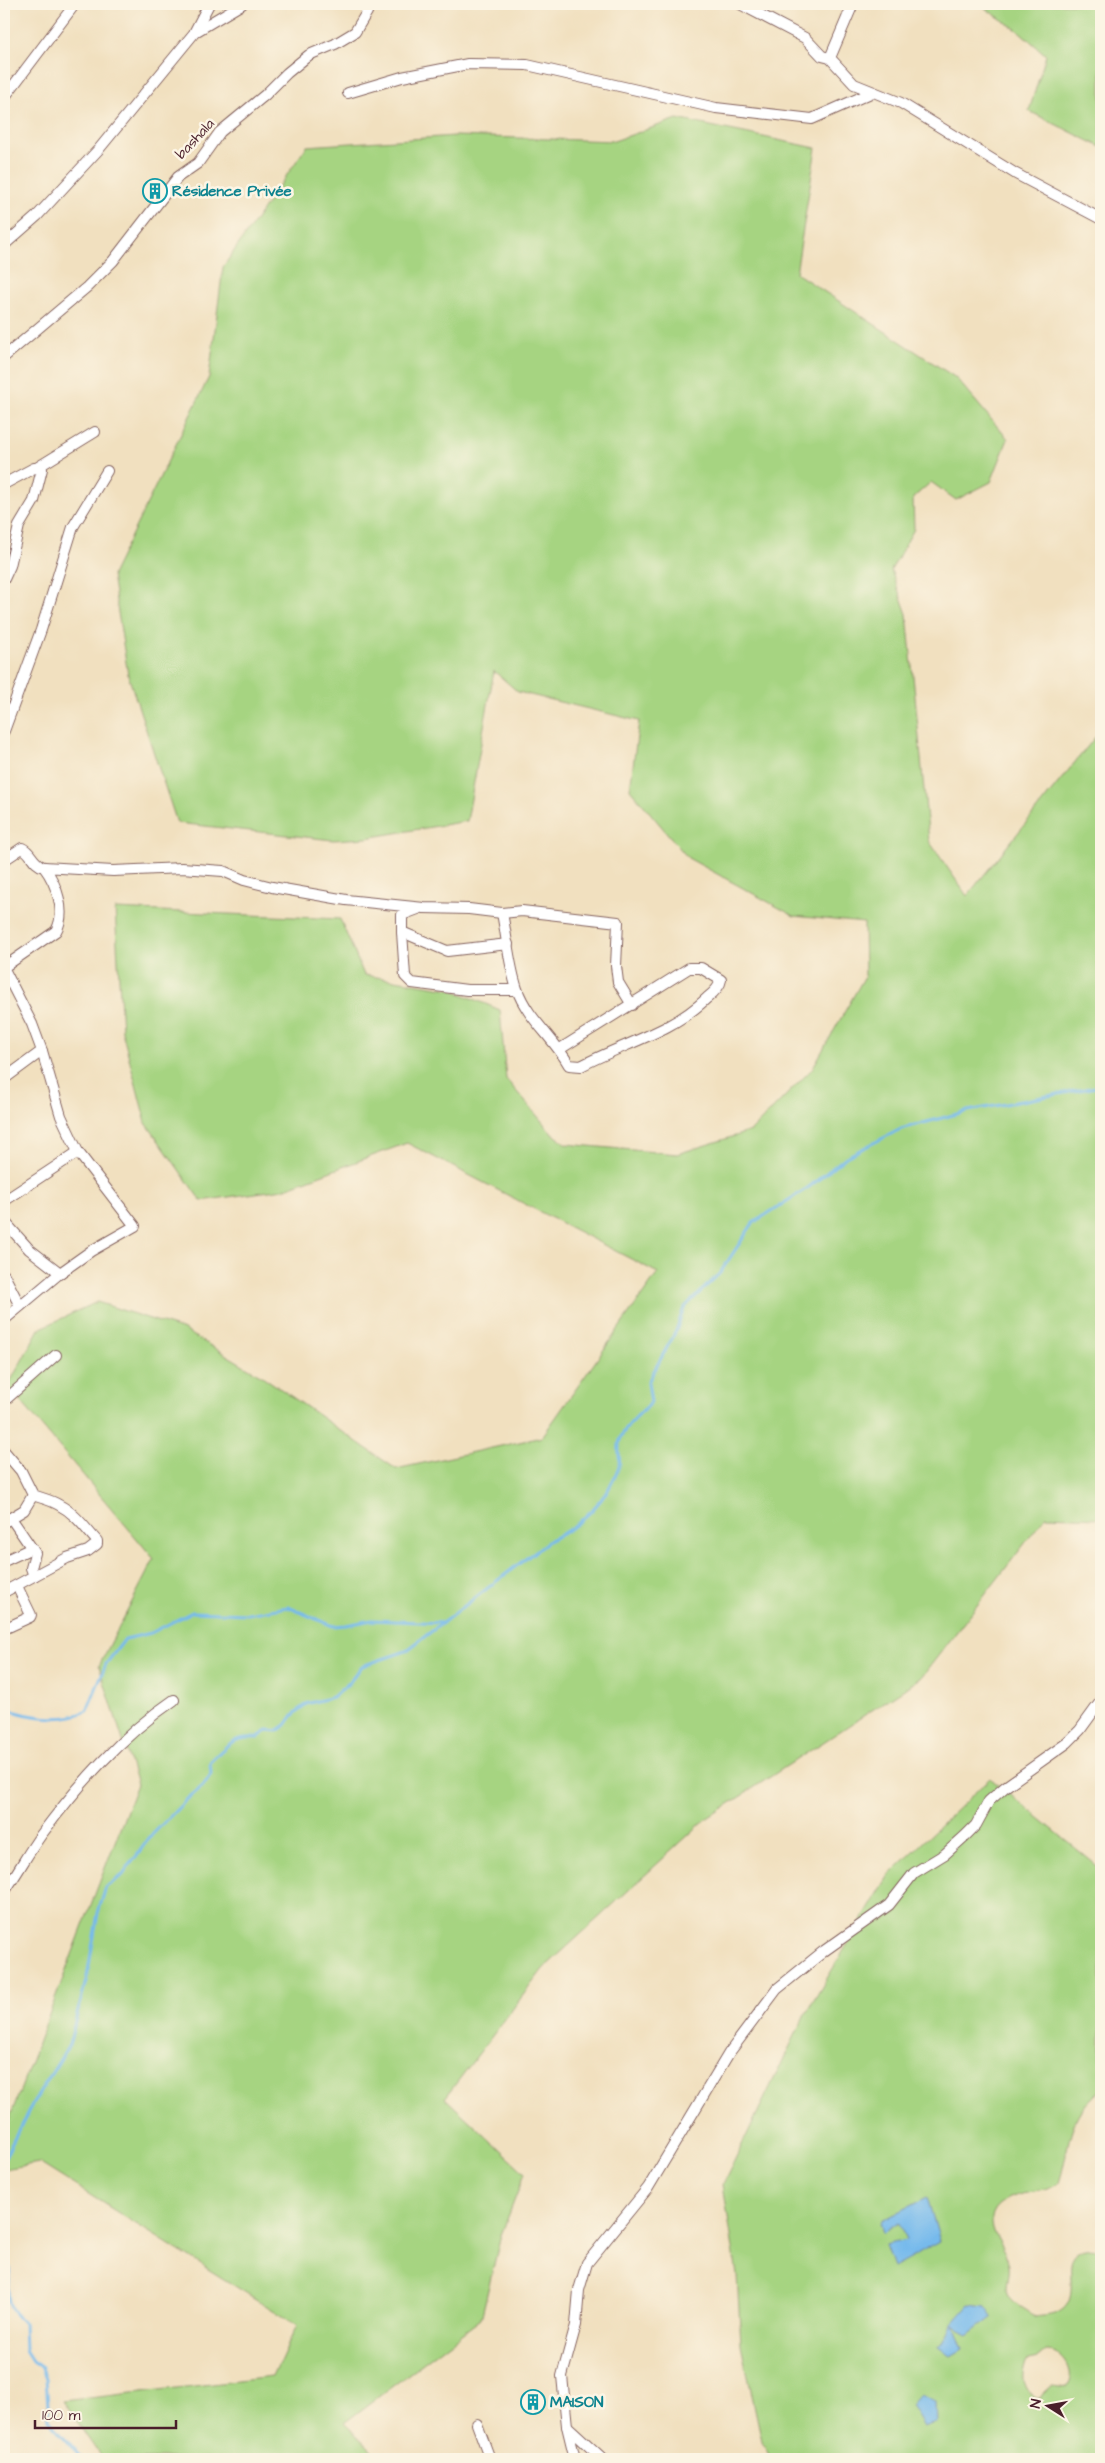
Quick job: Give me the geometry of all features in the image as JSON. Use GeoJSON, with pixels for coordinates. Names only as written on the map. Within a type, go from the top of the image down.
{"type":"FeatureCollection","features":[{"type":"Feature","properties":{"kind":"street"},"geometry":{"type":"LineString","coordinates":[[4,98],[75,4]]}},
{"type":"Feature","properties":{"kind":"street"},"geometry":{"type":"LineString","coordinates":[[4,243],[37,216],[100,150],[195,32],[209,4]]}},
{"type":"Feature","properties":{"kind":"street"},"geometry":{"type":"LineString","coordinates":[[195,32],[242,4]]}},
{"type":"Feature","properties":{"kind":"street","name":"bashala"},"geometry":{"type":"LineString","coordinates":[[4,357],[87,287],[113,261],[178,177],[198,163],[220,132],[309,55],[345,39],[360,25],[367,12],[368,4]]}},
{"type":"Feature","properties":{"kind":"street"},"geometry":{"type":"LineString","coordinates":[[740,4],[805,38],[822,56],[830,58],[854,84],[901,102],[1016,174],[1101,219]]}},
{"type":"Feature","properties":{"kind":"street"},"geometry":{"type":"LineString","coordinates":[[830,58],[853,4]]}},
{"type":"Feature","properties":{"kind":"street"},"geometry":{"type":"LineString","coordinates":[[348,93],[402,77],[468,64],[527,64],[716,108],[812,119],[873,92]]}},
{"type":"Feature","properties":{"kind":"street"},"geometry":{"type":"LineString","coordinates":[[4,484],[38,467],[95,432]]}},
{"type":"Feature","properties":{"kind":"street"},"geometry":{"type":"LineString","coordinates":[[4,579],[10,566],[19,526],[37,492],[42,474],[42,469],[38,467]]}},
{"type":"Feature","properties":{"kind":"street"},"geometry":{"type":"LineString","coordinates":[[4,732],[41,630],[73,527],[107,471]]}},
{"type":"Feature","properties":{"kind":"street"},"geometry":{"type":"LineString","coordinates":[[4,860],[22,848],[27,851],[34,862],[44,867],[113,871],[182,868],[223,871],[244,880],[306,893],[424,908],[470,909],[502,913],[522,911],[618,922],[616,966],[618,982],[632,1005]]}},
{"type":"Feature","properties":{"kind":"street"},"geometry":{"type":"LineString","coordinates":[[4,1320],[60,1273],[91,1251],[135,1226],[78,1152],[61,1116],[32,1024],[4,968],[56,930],[60,924],[61,917],[57,892],[44,867]]}},
{"type":"Feature","properties":{"kind":"street"},"geometry":{"type":"LineString","coordinates":[[424,908],[402,914],[405,976],[412,983],[467,990],[517,990]]}},
{"type":"Feature","properties":{"kind":"street"},"geometry":{"type":"LineString","coordinates":[[502,913],[517,990],[533,1017],[560,1049],[568,1065],[581,1066],[687,1017],[711,995],[721,984],[721,980],[702,968],[689,968],[560,1049]]}},
{"type":"Feature","properties":{"kind":"street"},"geometry":{"type":"LineString","coordinates":[[402,932],[447,951],[508,944]]}},
{"type":"Feature","properties":{"kind":"street"},"geometry":{"type":"LineString","coordinates":[[4,1079],[42,1051]]}},
{"type":"Feature","properties":{"kind":"street"},"geometry":{"type":"LineString","coordinates":[[4,1201],[78,1152]]}},
{"type":"Feature","properties":{"kind":"street"},"geometry":{"type":"LineString","coordinates":[[4,1221],[29,1249],[60,1273]]}},
{"type":"Feature","properties":{"kind":"street"},"geometry":{"type":"LineString","coordinates":[[4,1275],[20,1306]]}},
{"type":"Feature","properties":{"kind":"street"},"geometry":{"type":"LineString","coordinates":[[4,1401],[56,1355]]}},
{"type":"Feature","properties":{"kind":"street"},"geometry":{"type":"LineString","coordinates":[[4,1451],[21,1471],[32,1495],[59,1504],[82,1522],[97,1541],[94,1548],[68,1558],[4,1592]]}},
{"type":"Feature","properties":{"kind":"street"},"geometry":{"type":"LineString","coordinates":[[32,1495],[24,1510],[7,1520],[32,1548],[35,1557],[32,1565],[34,1576]]}},
{"type":"Feature","properties":{"kind":"street"},"geometry":{"type":"LineString","coordinates":[[4,1561],[32,1548]]}},
{"type":"Feature","properties":{"kind":"street"},"geometry":{"type":"LineString","coordinates":[[4,1628],[31,1615],[17,1586]]}},
{"type":"Feature","properties":{"kind":"street"},"geometry":{"type":"LineString","coordinates":[[4,1892],[41,1836],[93,1771],[137,1727],[174,1700]]}},
{"type":"Feature","properties":{"kind":"street"},"geometry":{"type":"LineString","coordinates":[[575,2459],[567,2426],[562,2376],[576,2325],[579,2290],[587,2263],[648,2188],[728,2052],[777,1989],[824,1951],[889,1906],[914,1873],[945,1854],[966,1836],[976,1825],[989,1801],[1020,1774],[1067,1743],[1080,1730],[1101,1700]]}},
{"type":"Feature","properties":{"kind":"street"},"geometry":{"type":"LineString","coordinates":[[477,2424],[490,2459]]}},
{"type":"Feature","properties":{"kind":"street"},"geometry":{"type":"LineString","coordinates":[[567,2426],[603,2459]]}},
{"type":"Feature","properties":{"kind":"green space"},"geometry":{"type":"Polygon","coordinates":[[[979,4],[1101,4],[1101,147],[1029,111],[1046,55],[1020,32],[979,4]]]}},
{"type":"Feature","properties":{"kind":"green space"},"geometry":{"type":"Polygon","coordinates":[[[677,119],[816,148],[796,273],[956,378],[1008,439],[991,482],[956,500],[931,482],[913,498],[914,529],[891,570],[907,614],[929,841],[967,896],[1101,730],[1101,1518],[1046,1516],[921,1678],[706,1819],[543,1969],[445,2098],[525,2173],[501,2235],[481,2319],[344,2423],[381,2459],[103,2459],[63,2401],[273,2377],[297,2325],[39,2163],[4,2169],[4,2133],[137,1784],[99,1666],[154,1559],[8,1386],[39,1329],[97,1302],[184,1330],[262,1376],[396,1469],[542,1437],[658,1273],[407,1143],[283,1189],[201,1201],[146,1123],[122,1031],[115,909],[340,919],[364,975],[450,989],[500,1010],[506,1079],[551,1132],[566,1144],[677,1154],[751,1131],[812,1069],[865,976],[864,923],[794,916],[688,858],[630,789],[639,721],[518,692],[494,671],[467,821],[366,838],[333,840],[177,823],[128,675],[112,575],[209,377],[223,267],[307,146],[455,136],[614,141],[677,119]]]}},
{"type":"Feature","properties":{"kind":"green space"},"geometry":{"type":"Polygon","coordinates":[[[990,1778],[1101,1869],[1101,2090],[1089,2100],[1075,2122],[1059,2183],[1045,2190],[1009,2199],[996,2209],[992,2219],[993,2228],[1009,2265],[1008,2294],[1015,2304],[1035,2317],[1054,2314],[1065,2307],[1070,2297],[1071,2263],[1075,2254],[1084,2249],[1101,2249],[1101,2459],[771,2459],[762,2441],[741,2344],[737,2275],[723,2184],[805,2015],[889,1875],[990,1778]],[[1046,2351],[1038,2358],[1028,2360],[1023,2372],[1026,2388],[1029,2393],[1039,2400],[1052,2385],[1067,2387],[1070,2381],[1067,2363],[1063,2358],[1046,2351]]]}},
{"type":"Feature","properties":{"kind":"water"},"geometry":{"type":"Polygon","coordinates":[[[927,2197],[940,2241],[893,2267],[885,2245],[906,2240],[899,2223],[883,2233],[880,2222],[927,2197]]]}},
{"type":"Feature","properties":{"kind":"water"},"geometry":{"type":"Polygon","coordinates":[[[969,2305],[986,2307],[993,2317],[968,2336],[954,2324],[963,2349],[951,2356],[939,2348],[953,2323],[969,2305]]]}},
{"type":"Feature","properties":{"kind":"water"},"geometry":{"type":"Polygon","coordinates":[[[921,2395],[935,2402],[936,2423],[924,2427],[911,2406],[921,2395]]]}},
{"type":"Feature","properties":{"kind":"waterway"},"geometry":{"type":"LineString","coordinates":[[4,2159],[29,2110],[69,2045],[87,1977],[98,1913],[106,1887],[123,1875],[149,1838],[186,1800],[203,1786],[211,1774],[210,1762],[226,1746],[236,1740],[258,1738],[267,1730],[277,1731],[286,1725],[293,1715],[306,1704],[333,1697],[349,1683],[362,1666],[406,1651],[592,1510],[608,1489],[619,1466],[619,1445],[623,1432],[651,1402],[648,1382],[676,1331],[684,1308],[720,1273],[753,1223],[809,1187],[846,1157],[901,1129],[968,1111],[1101,1086]]}},
{"type":"Feature","properties":{"kind":"waterway"},"geometry":{"type":"LineString","coordinates":[[4,1708],[34,1716],[57,1718],[78,1715],[87,1711],[106,1664],[125,1639],[151,1633],[192,1612],[248,1614],[288,1607],[333,1626],[372,1620],[443,1623]]}},
{"type":"Feature","properties":{"kind":"waterway"},"geometry":{"type":"LineString","coordinates":[[4,2255],[9,2268],[9,2301],[12,2310],[24,2323],[25,2350],[32,2361],[42,2368],[46,2378],[49,2420],[83,2459]]}},
{"type":"Feature","properties":{"kind":"place","name":"Résidence Privée"},"geometry":{"type":"Point","coordinates":[155,191]}},
{"type":"Feature","properties":{"kind":"place","name":"MAISON"},"geometry":{"type":"Point","coordinates":[533,2402]}}]}
